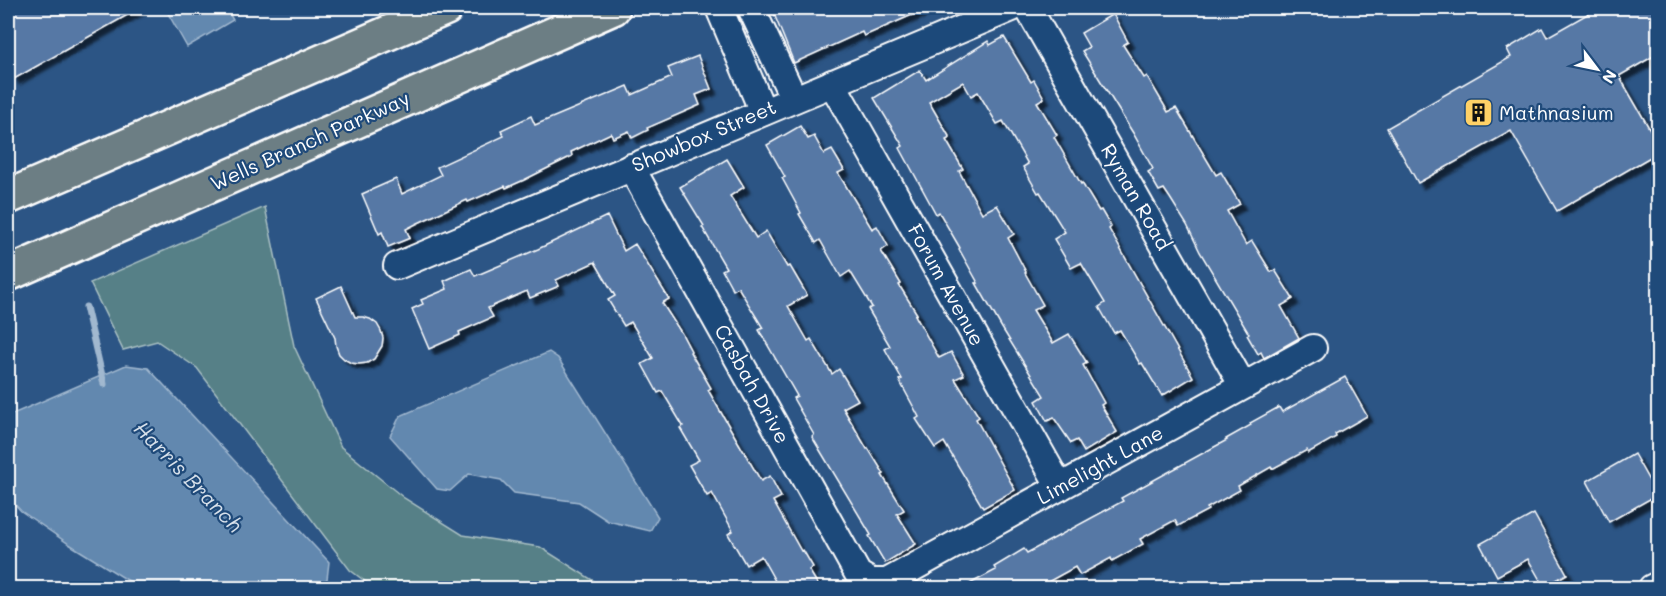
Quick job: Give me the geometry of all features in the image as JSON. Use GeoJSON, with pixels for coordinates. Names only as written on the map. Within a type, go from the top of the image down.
{"type":"FeatureCollection","features":[{"type":"Feature","properties":{"kind":"main road"},"geometry":{"type":"LineString","coordinates":[[8,197],[446,8]]}},
{"type":"Feature","properties":{"kind":"main road","name":"Wells Branch Parkway"},"geometry":{"type":"LineString","coordinates":[[8,274],[613,8]]}},
{"type":"Feature","properties":{"kind":"street"},"geometry":{"type":"LineString","coordinates":[[719,8],[763,112]]}},
{"type":"Feature","properties":{"kind":"street"},"geometry":{"type":"LineString","coordinates":[[751,8],[794,99]]}},
{"type":"Feature","properties":{"kind":"street","name":"Showbox Street"},"geometry":{"type":"LineString","coordinates":[[397,266],[1012,8]]}},
{"type":"Feature","properties":{"kind":"street","name":"Ryman Road"},"geometry":{"type":"LineString","coordinates":[[1028,8],[1243,386]]}},
{"type":"Feature","properties":{"kind":"street","name":"Forum Avenue"},"geometry":{"type":"LineString","coordinates":[[832,83],[1060,487]]}},
{"type":"Feature","properties":{"kind":"street","name":"Casbah Drive"},"geometry":{"type":"LineString","coordinates":[[631,167],[858,574],[871,582],[887,582]]}},
{"type":"Feature","properties":{"kind":"street","name":"Limelight Lane"},"geometry":{"type":"LineString","coordinates":[[887,582],[1313,348]]}},
{"type":"Feature","properties":{"kind":"street"},"geometry":{"type":"LineString","coordinates":[[1652,588],[1659,585]]}},
{"type":"Feature","properties":{"kind":"green space"},"geometry":{"type":"Polygon","coordinates":[[[265,207],[294,346],[341,447],[404,498],[463,535],[540,547],[605,588],[374,588],[350,570],[197,368],[157,341],[123,350],[90,283],[265,207]]]}},
{"type":"Feature","properties":{"kind":"water"},"geometry":{"type":"Polygon","coordinates":[[[165,8],[226,8],[233,20],[187,47],[165,8]]]}},
{"type":"Feature","properties":{"kind":"water"},"geometry":{"type":"Polygon","coordinates":[[[549,352],[558,358],[658,517],[650,531],[608,521],[579,502],[514,493],[501,480],[469,474],[450,491],[437,489],[390,436],[400,416],[549,352]]]}},
{"type":"Feature","properties":{"kind":"water"},"geometry":{"type":"Polygon","coordinates":[[[126,365],[148,368],[329,562],[327,579],[315,588],[140,588],[21,511],[8,497],[8,416],[126,365]]]}},
{"type":"Feature","properties":{"kind":"building"},"geometry":{"type":"Polygon","coordinates":[[[8,8],[140,8],[14,79],[8,66],[8,8]]]}},
{"type":"Feature","properties":{"kind":"building"},"geometry":{"type":"Polygon","coordinates":[[[789,8],[928,8],[864,36],[862,32],[794,63],[774,14],[789,8]]]}},
{"type":"Feature","properties":{"kind":"building"},"geometry":{"type":"Polygon","coordinates":[[[1598,8],[1659,8],[1659,53],[1619,76],[1659,145],[1659,152],[1557,211],[1511,131],[1418,183],[1387,128],[1511,57],[1507,49],[1542,28],[1547,37],[1598,8]]]}},
{"type":"Feature","properties":{"kind":"building"},"geometry":{"type":"Polygon","coordinates":[[[1113,14],[1128,42],[1123,45],[1144,78],[1147,76],[1168,112],[1176,108],[1216,175],[1221,172],[1240,204],[1227,211],[1246,245],[1252,241],[1271,272],[1275,270],[1293,299],[1281,306],[1299,338],[1264,358],[1261,352],[1258,354],[1247,335],[1249,334],[1200,252],[1187,225],[1164,189],[1159,191],[1148,172],[1153,169],[1082,51],[1089,47],[1081,33],[1113,14]]]}},
{"type":"Feature","properties":{"kind":"building"},"geometry":{"type":"Polygon","coordinates":[[[1004,37],[1031,82],[1034,80],[1044,98],[1037,102],[1057,135],[1054,137],[1081,184],[1111,227],[1109,229],[1193,377],[1162,396],[1120,330],[1114,333],[1099,307],[1105,303],[1081,263],[1071,268],[1054,239],[1065,232],[1023,167],[1028,164],[1003,121],[997,124],[978,92],[971,96],[963,82],[929,102],[950,138],[946,140],[963,169],[959,171],[982,213],[997,205],[1014,234],[1008,238],[1043,305],[1033,310],[1053,343],[1069,334],[1087,363],[1083,365],[1104,403],[1101,405],[1117,432],[1084,452],[1077,440],[1071,443],[1054,418],[1047,421],[1036,401],[1044,396],[976,283],[978,283],[939,212],[936,214],[900,148],[903,146],[874,98],[920,70],[926,80],[988,41],[990,45],[1004,37]]]}},
{"type":"Feature","properties":{"kind":"building"},"geometry":{"type":"Polygon","coordinates":[[[698,56],[711,89],[696,95],[700,105],[647,128],[648,130],[632,138],[629,131],[613,138],[611,133],[571,152],[572,156],[524,180],[468,202],[467,200],[406,229],[410,238],[388,247],[382,232],[379,234],[362,194],[396,179],[402,194],[441,175],[437,167],[504,136],[501,130],[531,116],[535,125],[628,86],[632,95],[672,77],[668,68],[698,56]]]}},
{"type":"Feature","properties":{"kind":"building"},"geometry":{"type":"Polygon","coordinates":[[[800,126],[808,139],[814,136],[824,154],[832,150],[844,170],[838,173],[872,229],[877,226],[888,246],[881,251],[901,284],[899,285],[917,314],[915,315],[939,358],[951,352],[964,375],[955,379],[979,417],[976,419],[1015,490],[983,508],[944,442],[935,448],[916,419],[919,417],[885,349],[890,346],[868,309],[872,307],[850,271],[841,277],[820,240],[816,243],[799,214],[801,213],[782,178],[785,177],[767,145],[800,126]]]}},
{"type":"Feature","properties":{"kind":"building"},"geometry":{"type":"Polygon","coordinates":[[[727,159],[744,187],[730,196],[756,238],[766,231],[807,295],[788,306],[808,341],[811,339],[832,374],[839,369],[858,400],[843,408],[904,510],[897,514],[916,544],[885,563],[869,536],[871,535],[812,437],[814,435],[793,398],[797,396],[759,330],[763,328],[738,287],[733,290],[722,270],[726,268],[680,187],[727,159]]]}},
{"type":"Feature","properties":{"kind":"building"},"geometry":{"type":"Polygon","coordinates":[[[607,216],[624,251],[635,244],[669,299],[662,303],[682,334],[711,388],[708,390],[761,481],[770,476],[781,497],[773,501],[801,551],[803,550],[813,567],[809,570],[820,588],[779,588],[761,556],[746,565],[728,534],[733,531],[712,493],[707,496],[689,465],[699,460],[680,428],[683,426],[662,391],[658,393],[642,364],[653,358],[631,322],[624,326],[608,300],[615,296],[595,262],[556,280],[559,286],[530,298],[527,291],[488,308],[493,317],[429,349],[412,309],[423,304],[421,300],[447,289],[444,281],[471,269],[475,276],[607,216]]]}},
{"type":"Feature","properties":{"kind":"building"},"geometry":{"type":"Polygon","coordinates":[[[341,286],[355,317],[370,319],[381,331],[382,346],[374,359],[367,363],[351,363],[339,354],[335,338],[316,298],[341,286]]]}},
{"type":"Feature","properties":{"kind":"building"},"geometry":{"type":"Polygon","coordinates":[[[1345,377],[1367,416],[1308,453],[1307,450],[1238,486],[1240,490],[1207,508],[1208,510],[1178,526],[1175,520],[1140,539],[1143,544],[1080,575],[1075,567],[1037,588],[962,588],[996,570],[994,567],[1024,549],[1027,553],[1123,501],[1121,498],[1227,440],[1251,425],[1250,423],[1279,407],[1282,412],[1345,377]]]}},
{"type":"Feature","properties":{"kind":"building"},"geometry":{"type":"Polygon","coordinates":[[[1634,454],[1657,495],[1609,522],[1587,481],[1634,454]]]}},
{"type":"Feature","properties":{"kind":"building"},"geometry":{"type":"Polygon","coordinates":[[[1534,514],[1567,574],[1544,587],[1528,559],[1497,576],[1480,544],[1534,514]]]}},
{"type":"Feature","properties":{"kind":"waterway","name":"Harris Branch"},"geometry":{"type":"LineString","coordinates":[[86,307],[104,384]]}},
{"type":"Feature","properties":{"kind":"place","name":"Mathnasium"},"geometry":{"type":"Point","coordinates":[1478,113]}}]}
